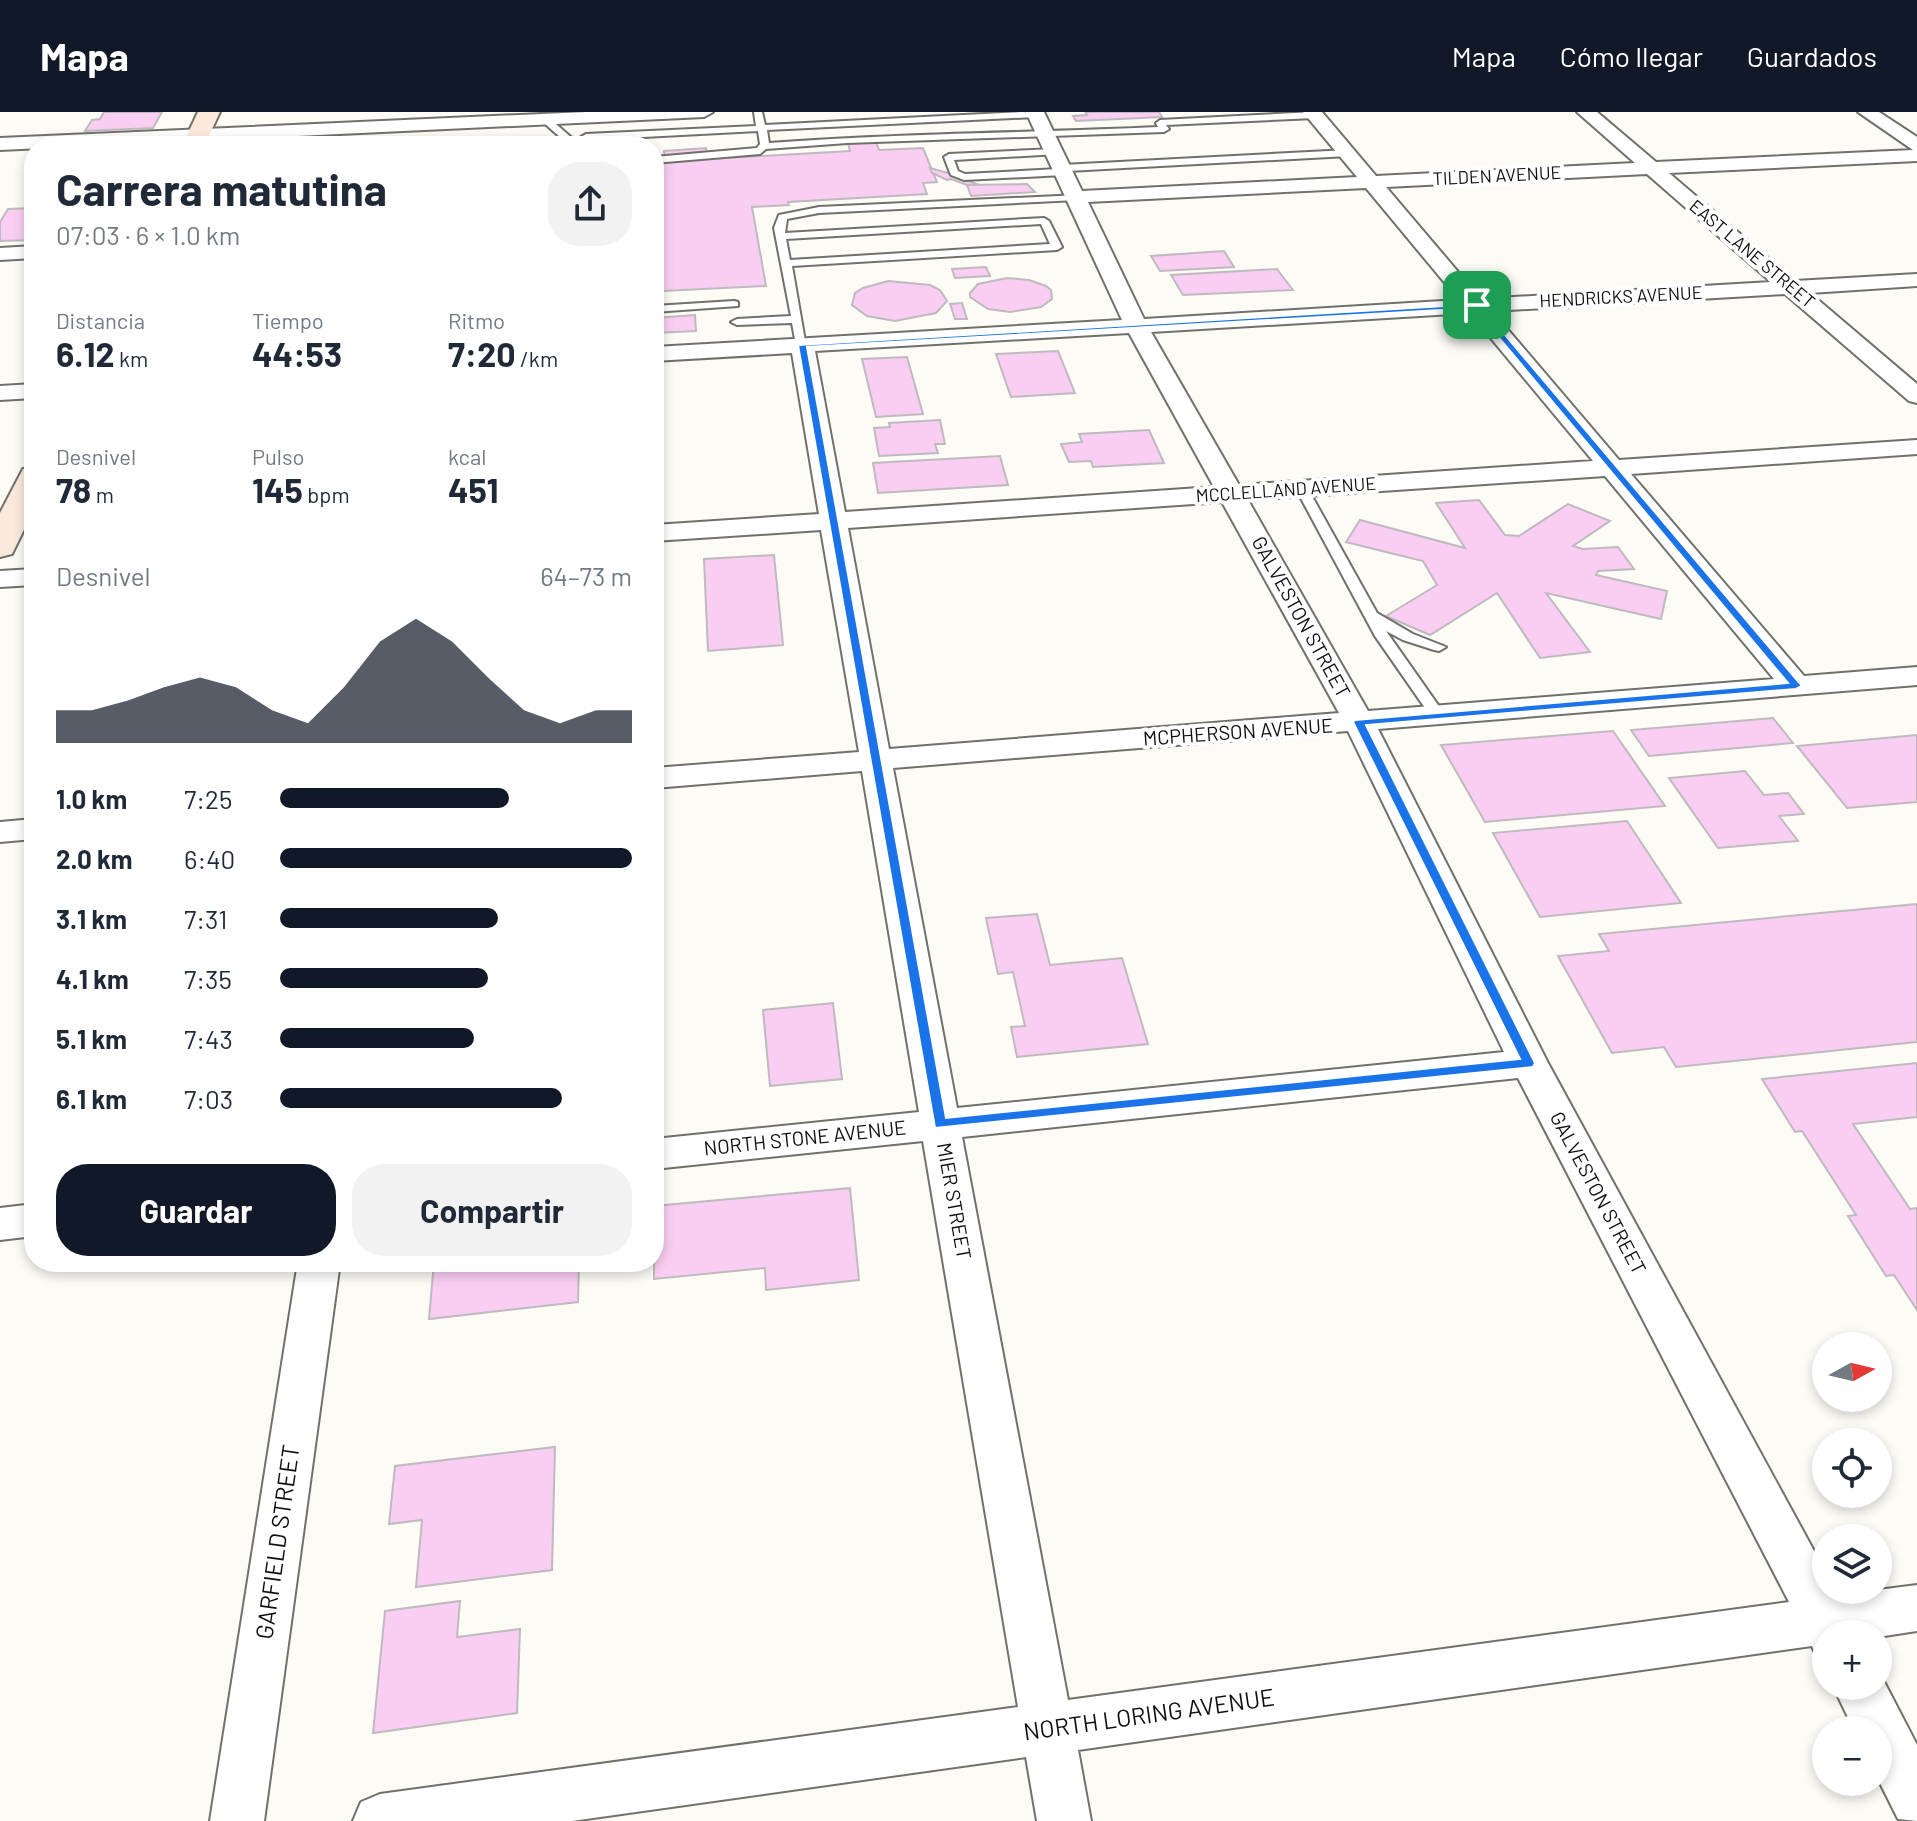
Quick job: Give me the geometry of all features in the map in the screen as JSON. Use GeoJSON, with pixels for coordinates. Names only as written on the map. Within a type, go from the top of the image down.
{"type":"FeatureCollection","features":[{"type":"Feature","properties":{"kind":"main road"},"geometry":{"type":"LineString","coordinates":[[198,136],[209,112]]}},
{"type":"Feature","properties":{"kind":"main road"},"geometry":{"type":"LineString","coordinates":[[0,547],[24,497]]}},
{"type":"Feature","properties":{"kind":"street"},"geometry":{"type":"LineString","coordinates":[[246,136],[485,117],[546,120],[704,112]]}},
{"type":"Feature","properties":{"kind":"street","name":"EAST LANE STREET"},"geometry":{"type":"LineString","coordinates":[[1586,112],[1917,396]]}},
{"type":"Feature","properties":{"kind":"street"},"geometry":{"type":"LineString","coordinates":[[1867,112],[1917,145]]}},
{"type":"Feature","properties":{"kind":"street","name":"GALVESTON STREET"},"geometry":{"type":"LineString","coordinates":[[1036,113],[1136,325],[1359,722],[1529,1063],[1825,1620]]}},
{"type":"Feature","properties":{"kind":"street"},"geometry":{"type":"LineString","coordinates":[[1314,114],[1796,686]]}},
{"type":"Feature","properties":{"kind":"street"},"geometry":{"type":"LineString","coordinates":[[0,144],[24,144]]}},
{"type":"Feature","properties":{"kind":"street","name":"TILDEN AVENUE"},"geometry":{"type":"LineString","coordinates":[[1058,159],[1372,183],[1917,155]]}},
{"type":"Feature","properties":{"kind":"street"},"geometry":{"type":"LineString","coordinates":[[0,254],[24,253]]}},
{"type":"Feature","properties":{"kind":"street","name":"HENDRICKS AVENUE"},"geometry":{"type":"LineString","coordinates":[[664,353],[740,349],[799,332],[1136,325],[1917,280]]}},
{"type":"Feature","properties":{"kind":"street","name":"MIER STREET"},"geometry":{"type":"LineString","coordinates":[[799,332],[1064,1821]]}},
{"type":"Feature","properties":{"kind":"street"},"geometry":{"type":"LineString","coordinates":[[0,393],[24,392]]}},
{"type":"Feature","properties":{"kind":"street","name":"MCCLELLAND AVENUE"},"geometry":{"type":"LineString","coordinates":[[664,532],[1917,447]]}},
{"type":"Feature","properties":{"kind":"street"},"geometry":{"type":"LineString","coordinates":[[0,579],[24,578]]}},
{"type":"Feature","properties":{"kind":"street","name":"MCPHERSON AVENUE"},"geometry":{"type":"LineString","coordinates":[[664,777],[1917,676]]}},
{"type":"Feature","properties":{"kind":"street"},"geometry":{"type":"LineString","coordinates":[[0,832],[24,830]]}},
{"type":"Feature","properties":{"kind":"street","name":"NORTH STONE AVENUE"},"geometry":{"type":"LineString","coordinates":[[664,1153],[1529,1063]]}},
{"type":"Feature","properties":{"kind":"street"},"geometry":{"type":"LineString","coordinates":[[0,1224],[24,1221]]}},
{"type":"Feature","properties":{"kind":"street","name":"GARFIELD STREET"},"geometry":{"type":"LineString","coordinates":[[237,1821],[318,1272]]}},
{"type":"Feature","properties":{"kind":"street","name":"NORTH LORING AVENUE"},"geometry":{"type":"LineString","coordinates":[[1861,1620],[1917,1608]]}},
{"type":"Feature","properties":{"kind":"street","name":"NORTH LORING AVENUE"},"geometry":{"type":"LineString","coordinates":[[380,1821],[1048,1729],[1812,1629]]}},
{"type":"Feature","properties":{"kind":"street"},"geometry":{"type":"LineString","coordinates":[[1866,1700],[1917,1800]]}},
{"type":"Feature","properties":{"kind":"lane"},"geometry":{"type":"LineString","coordinates":[[758,112],[765,146]]}},
{"type":"Feature","properties":{"kind":"lane"},"geometry":{"type":"LineString","coordinates":[[606,136],[1036,113]]}},
{"type":"Feature","properties":{"kind":"lane"},"geometry":{"type":"LineString","coordinates":[[737,322],[799,332],[780,236],[779,221],[783,217],[1058,159],[1164,129],[1160,123],[1314,114]]}},
{"type":"Feature","properties":{"kind":"lane"},"geometry":{"type":"LineString","coordinates":[[546,120],[564,136]]}},
{"type":"Feature","properties":{"kind":"lane"},"geometry":{"type":"LineString","coordinates":[[664,159],[746,154],[760,151],[765,146],[827,143],[867,146],[898,140],[1058,159]]}},
{"type":"Feature","properties":{"kind":"lane"},"geometry":{"type":"LineString","coordinates":[[1058,159],[964,177],[954,173],[949,157],[1058,159],[1348,153]]}},
{"type":"Feature","properties":{"kind":"lane"},"geometry":{"type":"LineString","coordinates":[[780,236],[1044,221],[1057,247],[786,263]]}},
{"type":"Feature","properties":{"kind":"lane"},"geometry":{"type":"LineString","coordinates":[[942,227],[952,253]]}},
{"type":"Feature","properties":{"kind":"lane"},"geometry":{"type":"LineString","coordinates":[[841,232],[848,259]]}},
{"type":"Feature","properties":{"kind":"lane"},"geometry":{"type":"LineString","coordinates":[[664,308],[734,298],[740,349]]}},
{"type":"Feature","properties":{"kind":"lane"},"geometry":{"type":"LineString","coordinates":[[1302,489],[1371,616],[1437,715]]}},
{"type":"Feature","properties":{"kind":"lane"},"geometry":{"type":"LineString","coordinates":[[1371,616],[1408,637],[1439,647]]}},
{"type":"Feature","properties":{"kind":"building"},"geometry":{"type":"Polygon","coordinates":[[[104,112],[162,112],[153,128],[85,131],[92,120],[100,119],[104,112]]]}},
{"type":"Feature","properties":{"kind":"building"},"geometry":{"type":"Polygon","coordinates":[[[1085,112],[1159,112],[1162,117],[1076,121],[1073,116],[1087,115],[1085,112]]]}},
{"type":"Feature","properties":{"kind":"building"},"geometry":{"type":"Polygon","coordinates":[[[876,142],[879,150],[923,148],[937,182],[923,183],[927,194],[752,207],[766,286],[664,291],[664,151],[706,148],[707,159],[850,151],[848,143],[876,142]]]}},
{"type":"Feature","properties":{"kind":"building"},"geometry":{"type":"Polygon","coordinates":[[[930,168],[979,185],[947,180],[932,173],[930,168]]]}},
{"type":"Feature","properties":{"kind":"building"},"geometry":{"type":"Polygon","coordinates":[[[1027,184],[1035,192],[971,196],[967,185],[1027,184]]]}},
{"type":"Feature","properties":{"kind":"building"},"geometry":{"type":"Polygon","coordinates":[[[24,208],[24,240],[0,241],[0,222],[8,209],[24,208]]]}},
{"type":"Feature","properties":{"kind":"building"},"geometry":{"type":"Polygon","coordinates":[[[1224,251],[1234,267],[1160,271],[1151,256],[1224,251]]]}},
{"type":"Feature","properties":{"kind":"building"},"geometry":{"type":"Polygon","coordinates":[[[986,267],[990,276],[955,278],[952,269],[986,267]]]}},
{"type":"Feature","properties":{"kind":"building"},"geometry":{"type":"Polygon","coordinates":[[[1277,269],[1293,290],[1183,295],[1171,275],[1277,269]]]}},
{"type":"Feature","properties":{"kind":"building"},"geometry":{"type":"Polygon","coordinates":[[[1007,278],[1029,280],[1046,286],[1051,290],[1052,299],[1041,307],[1010,312],[988,309],[970,297],[978,284],[1007,278]]]}},
{"type":"Feature","properties":{"kind":"building"},"geometry":{"type":"Polygon","coordinates":[[[888,281],[930,285],[940,290],[947,301],[936,313],[895,321],[867,316],[852,305],[855,293],[888,281]]]}},
{"type":"Feature","properties":{"kind":"building"},"geometry":{"type":"Polygon","coordinates":[[[962,303],[967,319],[955,319],[950,304],[962,303]]]}},
{"type":"Feature","properties":{"kind":"building"},"geometry":{"type":"Polygon","coordinates":[[[695,315],[696,331],[664,333],[664,317],[695,315]]]}},
{"type":"Feature","properties":{"kind":"building"},"geometry":{"type":"Polygon","coordinates":[[[1058,351],[1075,393],[1011,397],[996,354],[1058,351]]]}},
{"type":"Feature","properties":{"kind":"building"},"geometry":{"type":"Polygon","coordinates":[[[907,357],[923,414],[876,417],[862,359],[907,357]]]}},
{"type":"Feature","properties":{"kind":"building"},"geometry":{"type":"Polygon","coordinates":[[[940,420],[945,444],[935,444],[938,453],[879,456],[874,428],[890,427],[889,423],[940,420]]]}},
{"type":"Feature","properties":{"kind":"building"},"geometry":{"type":"Polygon","coordinates":[[[1149,430],[1164,463],[1093,467],[1091,461],[1069,462],[1061,444],[1082,442],[1079,434],[1149,430]]]}},
{"type":"Feature","properties":{"kind":"building"},"geometry":{"type":"Polygon","coordinates":[[[1000,456],[1008,485],[878,493],[873,463],[1000,456]]]}},
{"type":"Feature","properties":{"kind":"building"},"geometry":{"type":"Polygon","coordinates":[[[1479,500],[1505,535],[1519,536],[1568,504],[1610,521],[1573,546],[1583,549],[1618,547],[1634,569],[1598,571],[1596,575],[1667,591],[1661,619],[1546,593],[1590,652],[1540,658],[1497,593],[1430,635],[1386,616],[1437,585],[1423,561],[1346,542],[1360,520],[1465,548],[1436,503],[1479,500]]]}},
{"type":"Feature","properties":{"kind":"building"},"geometry":{"type":"Polygon","coordinates":[[[774,555],[783,645],[708,651],[704,559],[774,555]]]}},
{"type":"Feature","properties":{"kind":"building"},"geometry":{"type":"Polygon","coordinates":[[[1773,718],[1793,743],[1649,756],[1631,730],[1773,718]]]}},
{"type":"Feature","properties":{"kind":"building"},"geometry":{"type":"Polygon","coordinates":[[[1613,731],[1665,806],[1485,822],[1441,745],[1613,731]]]}},
{"type":"Feature","properties":{"kind":"building"},"geometry":{"type":"Polygon","coordinates":[[[1917,735],[1917,802],[1847,808],[1797,746],[1917,735]]]}},
{"type":"Feature","properties":{"kind":"building"},"geometry":{"type":"Polygon","coordinates":[[[1745,771],[1764,795],[1788,793],[1804,814],[1779,816],[1798,841],[1718,848],[1669,778],[1745,771]]]}},
{"type":"Feature","properties":{"kind":"building"},"geometry":{"type":"Polygon","coordinates":[[[1627,821],[1681,903],[1540,917],[1493,833],[1627,821]]]}},
{"type":"Feature","properties":{"kind":"building"},"geometry":{"type":"Polygon","coordinates":[[[1917,904],[1917,1042],[1676,1067],[1664,1047],[1612,1053],[1558,956],[1609,951],[1599,934],[1917,904]]]}},
{"type":"Feature","properties":{"kind":"building"},"geometry":{"type":"Polygon","coordinates":[[[1037,914],[1050,965],[1122,958],[1148,1044],[1017,1057],[1011,1027],[1025,1026],[1013,972],[998,974],[986,918],[1037,914]]]}},
{"type":"Feature","properties":{"kind":"building"},"geometry":{"type":"Polygon","coordinates":[[[833,1003],[842,1079],[770,1086],[763,1010],[833,1003]]]}},
{"type":"Feature","properties":{"kind":"building"},"geometry":{"type":"Polygon","coordinates":[[[1917,1063],[1917,1117],[1853,1124],[1910,1209],[1917,1208],[1917,1310],[1894,1275],[1886,1276],[1848,1216],[1856,1215],[1802,1131],[1795,1132],[1762,1079],[1917,1063]]]}},
{"type":"Feature","properties":{"kind":"building"},"geometry":{"type":"Polygon","coordinates":[[[850,1188],[859,1280],[766,1290],[765,1268],[654,1279],[654,1272],[664,1272],[664,1205],[850,1188]]]}},
{"type":"Feature","properties":{"kind":"building"},"geometry":{"type":"Polygon","coordinates":[[[433,1272],[579,1272],[578,1302],[429,1319],[433,1272]]]}},
{"type":"Feature","properties":{"kind":"building"},"geometry":{"type":"Polygon","coordinates":[[[555,1447],[552,1570],[416,1587],[422,1520],[389,1524],[395,1466],[555,1447]]]}},
{"type":"Feature","properties":{"kind":"building"},"geometry":{"type":"Polygon","coordinates":[[[460,1601],[457,1637],[520,1629],[517,1713],[373,1733],[385,1611],[460,1601]]]}},
{"type":"Feature","properties":{"kind":"route"},"geometry":{"type":"LineString","coordinates":[[1477,305],[1796,686],[1359,722],[1529,1063],[940,1124],[802,345],[1477,305]]}}]}
